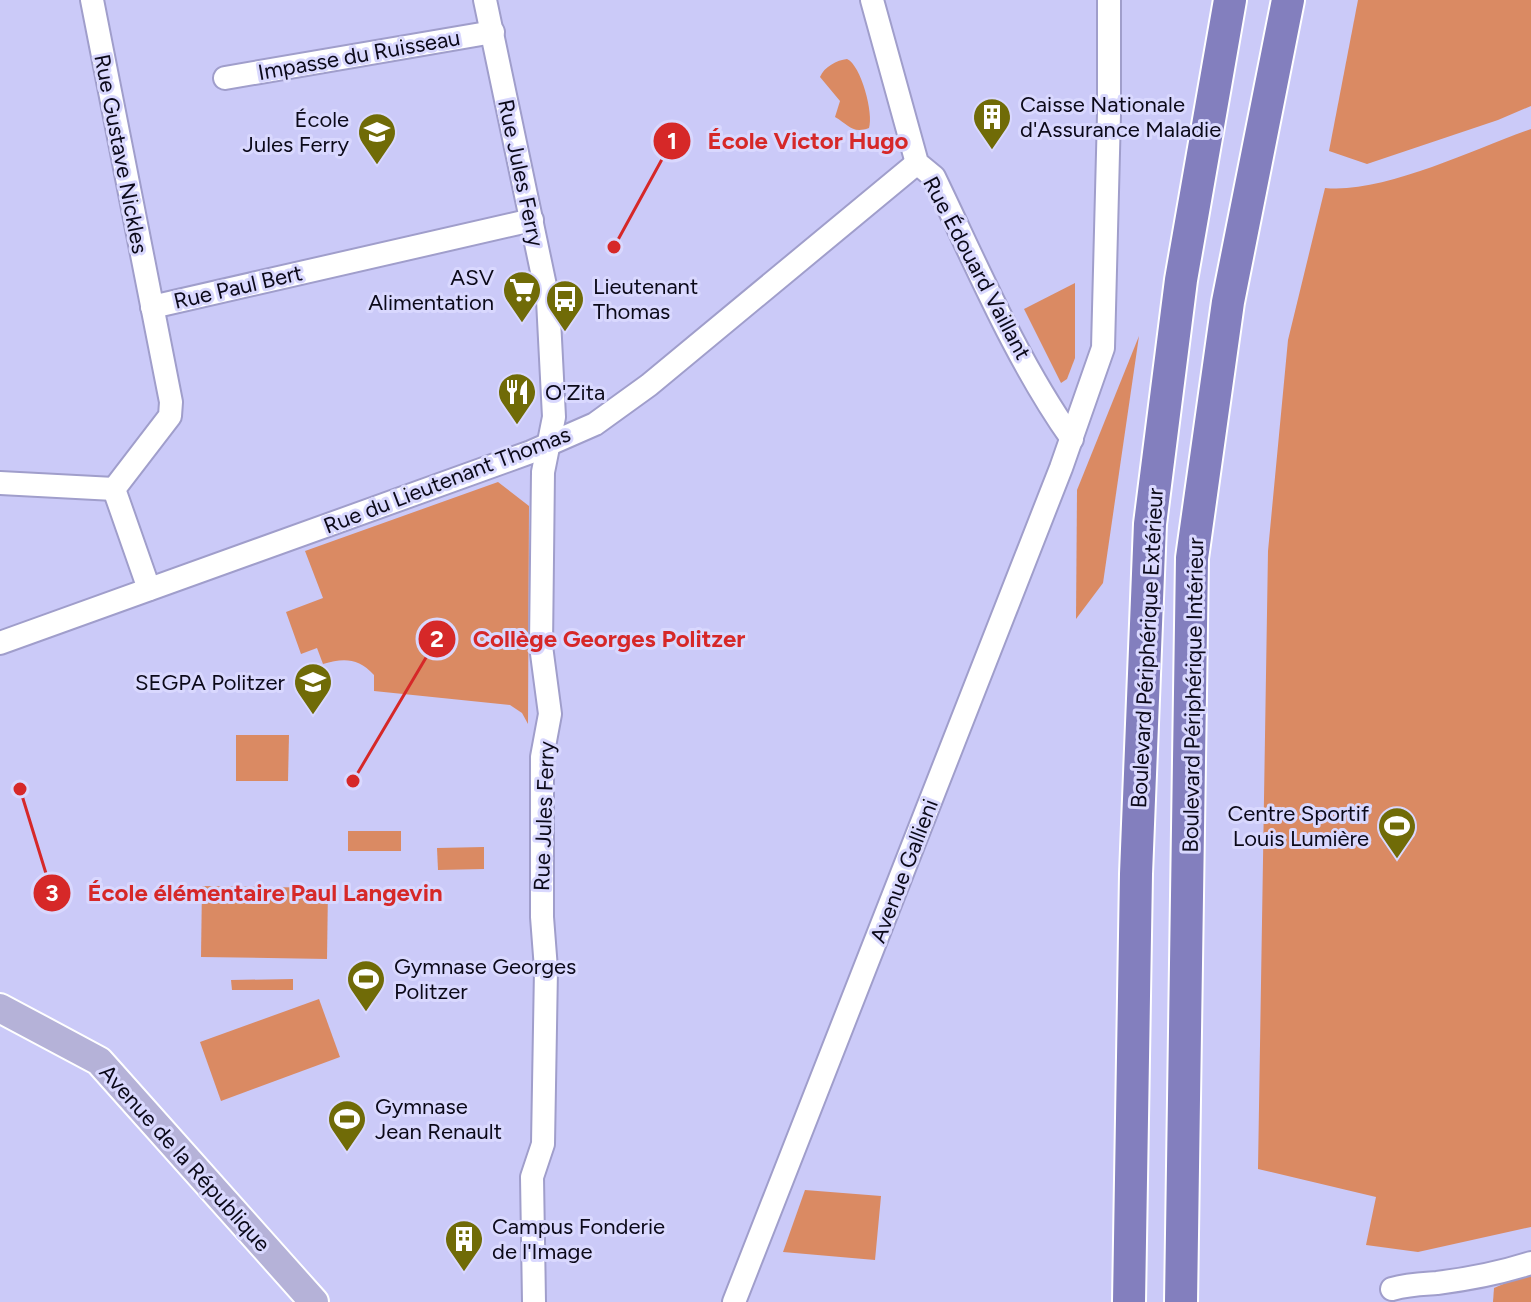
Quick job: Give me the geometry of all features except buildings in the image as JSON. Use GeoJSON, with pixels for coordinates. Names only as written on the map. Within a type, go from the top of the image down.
{"type":"FeatureCollection","features":[{"type":"Feature","properties":{"kind":"highway","name":"Boulevard Périphérique Extérieur"},"geometry":{"type":"LineString","coordinates":[[1129,1302],[1136,874],[1150,524],[1181,280],[1230,0]]}},
{"type":"Feature","properties":{"kind":"highway","name":"Boulevard Périphérique Intérieur"},"geometry":{"type":"LineString","coordinates":[[1181,1302],[1192,558],[1228,302],[1288,0]]}},
{"type":"Feature","properties":{"kind":"main road","name":"Avenue de la République"},"geometry":{"type":"LineString","coordinates":[[0,1008],[99,1061],[314,1302]]}},
{"type":"Feature","properties":{"kind":"street","name":"Rue Gustave Nickles"},"geometry":{"type":"LineString","coordinates":[[92,0],[152,307]]}},
{"type":"Feature","properties":{"kind":"street","name":"Rue Jules Ferry"},"geometry":{"type":"LineString","coordinates":[[485,0],[548,300],[554,417],[543,472],[541,631],[550,714],[542,757],[542,917],[546,985],[543,1144],[532,1177],[534,1302]]}},
{"type":"Feature","properties":{"kind":"street","name":"Rue Édouard Vaillant"},"geometry":{"type":"LineString","coordinates":[[872,0],[917,163],[934,177],[1001,315],[1072,439]]}},
{"type":"Feature","properties":{"kind":"street","name":"Avenue Gallieni"},"geometry":{"type":"LineString","coordinates":[[734,1302],[1072,439],[1103,348],[1109,0]]}},
{"type":"Feature","properties":{"kind":"street","name":"Impasse du Ruisseau"},"geometry":{"type":"LineString","coordinates":[[225,78],[493,32]]}},
{"type":"Feature","properties":{"kind":"street","name":"Rue du Lieutenant Thomas"},"geometry":{"type":"LineString","coordinates":[[0,643],[549,445],[595,424],[649,385],[917,163]]}},
{"type":"Feature","properties":{"kind":"street","name":"Rue Paul Bert"},"geometry":{"type":"LineString","coordinates":[[114,489],[170,416],[171,402],[152,307],[532,220]]}},
{"type":"Feature","properties":{"kind":"street"},"geometry":{"type":"LineString","coordinates":[[0,483],[114,489],[149,589]]}},
{"type":"Feature","properties":{"kind":"street"},"geometry":{"type":"LineString","coordinates":[[1392,1289],[1406,1284],[1436,1283],[1500,1273],[1531,1263]]}},
{"type":"Feature","properties":{"kind":"shaded area"},"geometry":{"type":"Polygon","coordinates":[[[1358,0],[1531,0],[1531,106],[1367,164],[1329,151],[1358,0]]]}},
{"type":"Feature","properties":{"kind":"shaded area"},"geometry":{"type":"Polygon","coordinates":[[[847,59],[857,70],[870,112],[869,128],[863,130],[847,126],[835,117],[840,101],[820,77],[831,65],[847,59]]]}},
{"type":"Feature","properties":{"kind":"shaded area","name":"Centre Sportif Louis Lumière"},"geometry":{"type":"Polygon","coordinates":[[[1531,129],[1531,1227],[1418,1252],[1366,1245],[1376,1197],[1258,1169],[1268,551],[1288,340],[1325,188],[1348,188],[1401,177],[1531,129]]]}},
{"type":"Feature","properties":{"kind":"shaded area"},"geometry":{"type":"Polygon","coordinates":[[[1075,283],[1075,358],[1067,379],[1061,383],[1024,309],[1075,283]]]}},
{"type":"Feature","properties":{"kind":"shaded area"},"geometry":{"type":"Polygon","coordinates":[[[1139,336],[1103,583],[1076,619],[1077,490],[1139,336]]]}},
{"type":"Feature","properties":{"kind":"shaded area"},"geometry":{"type":"Polygon","coordinates":[[[498,482],[529,506],[528,724],[522,713],[510,705],[374,691],[374,675],[362,665],[344,660],[323,664],[317,648],[301,654],[286,612],[323,598],[305,551],[498,482]]]}},
{"type":"Feature","properties":{"kind":"shaded area"},"geometry":{"type":"Polygon","coordinates":[[[236,735],[289,735],[288,781],[236,781],[236,735]]]}},
{"type":"Feature","properties":{"kind":"shaded area"},"geometry":{"type":"Polygon","coordinates":[[[348,831],[401,831],[401,851],[348,851],[348,831]]]}},
{"type":"Feature","properties":{"kind":"shaded area"},"geometry":{"type":"Polygon","coordinates":[[[484,847],[484,869],[438,870],[437,848],[484,847]]]}},
{"type":"Feature","properties":{"kind":"shaded area"},"geometry":{"type":"Polygon","coordinates":[[[202,886],[328,888],[327,959],[201,957],[202,886]]]}},
{"type":"Feature","properties":{"kind":"shaded area"},"geometry":{"type":"Polygon","coordinates":[[[293,979],[293,990],[232,990],[231,980],[293,979]]]}},
{"type":"Feature","properties":{"kind":"shaded area"},"geometry":{"type":"Polygon","coordinates":[[[319,999],[340,1057],[221,1101],[200,1042],[319,999]]]}},
{"type":"Feature","properties":{"kind":"shaded area"},"geometry":{"type":"Polygon","coordinates":[[[805,1190],[881,1196],[875,1260],[783,1252],[805,1190]]]}},
{"type":"Feature","properties":{"kind":"shaded area"},"geometry":{"type":"Polygon","coordinates":[[[1531,1272],[1531,1302],[1493,1302],[1494,1288],[1531,1272]]]}},
{"type":"Feature","properties":{"kind":"place","name":"Caisse Nationale d'Assurance Maladie"},"geometry":{"type":"Point","coordinates":[992,151]}},
{"type":"Feature","properties":{"kind":"place","name":"École Jules Ferry"},"geometry":{"type":"Point","coordinates":[377,166]}},
{"type":"Feature","properties":{"kind":"place","name":"École Victor Hugo"},"geometry":{"type":"Point","coordinates":[614,247]}},
{"type":"Feature","properties":{"kind":"place","name":"ASV Alimentation"},"geometry":{"type":"Point","coordinates":[522,324]}},
{"type":"Feature","properties":{"kind":"place","name":"Lieutenant Thomas"},"geometry":{"type":"Point","coordinates":[565,333]}},
{"type":"Feature","properties":{"kind":"place","name":"O'Zita"},"geometry":{"type":"Point","coordinates":[517,426]}},
{"type":"Feature","properties":{"kind":"place","name":"SEGPA Politzer"},"geometry":{"type":"Point","coordinates":[313,716]}},
{"type":"Feature","properties":{"kind":"place","name":"Collège Georges Politzer"},"geometry":{"type":"Point","coordinates":[353,781]}},
{"type":"Feature","properties":{"kind":"place","name":"École élémentaire Paul Langevin"},"geometry":{"type":"Point","coordinates":[20,789]}},
{"type":"Feature","properties":{"kind":"place","name":"Centre Sportif Louis Lumière"},"geometry":{"type":"Point","coordinates":[1397,860]}},
{"type":"Feature","properties":{"kind":"place","name":"Gymnase Georges Politzer"},"geometry":{"type":"Point","coordinates":[366,1013]}},
{"type":"Feature","properties":{"kind":"place","name":"Gymnase Jean Renault"},"geometry":{"type":"Point","coordinates":[347,1153]}},
{"type":"Feature","properties":{"kind":"place","name":"Campus Fonderie de l'Image"},"geometry":{"type":"Point","coordinates":[464,1273]}}]}
